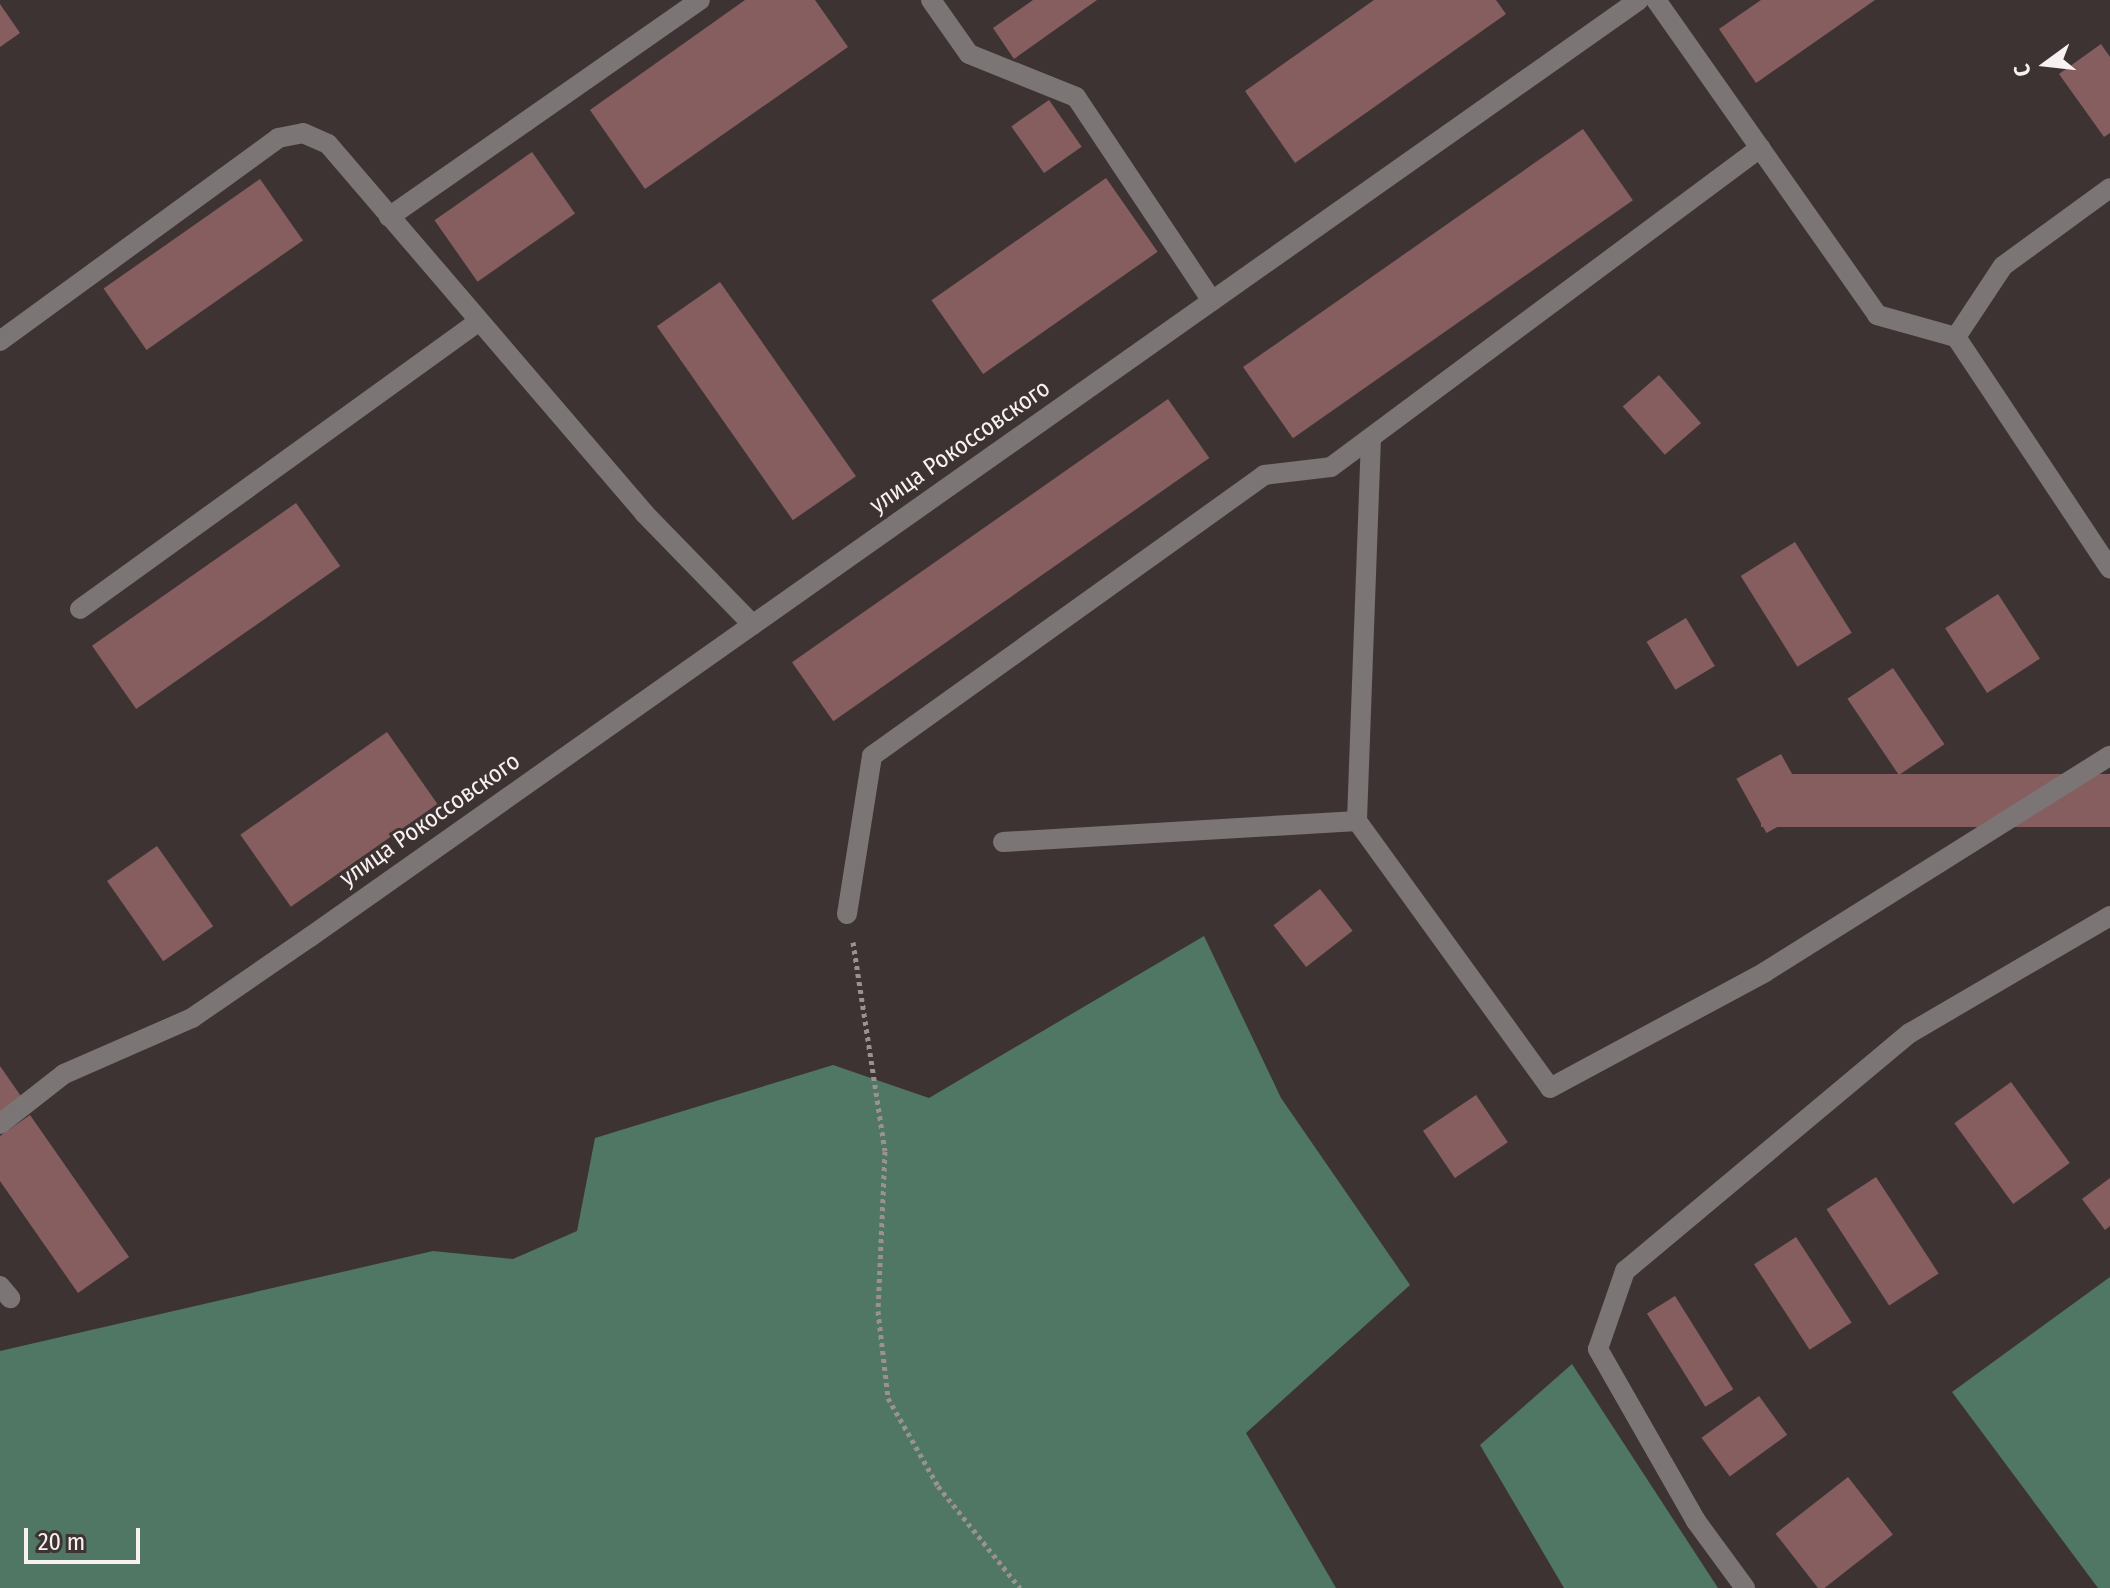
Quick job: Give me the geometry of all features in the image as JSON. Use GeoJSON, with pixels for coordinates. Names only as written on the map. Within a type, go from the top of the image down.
{"type":"FeatureCollection","features":[{"type":"Feature","properties":{"kind":"street"},"geometry":{"type":"LineString","coordinates":[[389,217],[700,0]]}},
{"type":"Feature","properties":{"kind":"street"},"geometry":{"type":"LineString","coordinates":[[931,0],[969,54],[1076,97],[1212,301]]}},
{"type":"Feature","properties":{"kind":"street","name":"улица Рокоссовского"},"geometry":{"type":"LineString","coordinates":[[0,1124],[64,1074],[192,1018],[1639,0]]}},
{"type":"Feature","properties":{"kind":"street"},"geometry":{"type":"LineString","coordinates":[[1656,0],[1877,315],[1956,337],[2110,569]]}},
{"type":"Feature","properties":{"kind":"street"},"geometry":{"type":"LineString","coordinates":[[0,341],[278,138],[303,133],[328,144],[644,513],[753,625]]}},
{"type":"Feature","properties":{"kind":"street"},"geometry":{"type":"LineString","coordinates":[[847,914],[872,756],[1264,475],[1331,467],[1760,148]]}},
{"type":"Feature","properties":{"kind":"street"},"geometry":{"type":"LineString","coordinates":[[1956,337],[2003,266],[2110,188]]}},
{"type":"Feature","properties":{"kind":"street"},"geometry":{"type":"LineString","coordinates":[[80,609],[479,321]]}},
{"type":"Feature","properties":{"kind":"street"},"geometry":{"type":"LineString","coordinates":[[1371,438],[1357,821],[1550,1088],[1765,972],[2110,756]]}},
{"type":"Feature","properties":{"kind":"street"},"geometry":{"type":"LineString","coordinates":[[1003,842],[1357,821]]}},
{"type":"Feature","properties":{"kind":"street"},"geometry":{"type":"LineString","coordinates":[[1745,1588],[1696,1521],[1598,1349],[1625,1271],[1910,1033],[2110,916]]}},
{"type":"Feature","properties":{"kind":"path"},"geometry":{"type":"LineString","coordinates":[[847,914],[885,1151],[878,1311],[888,1398],[938,1486],[1020,1588]]}},
{"type":"Feature","properties":{"kind":"green space"},"geometry":{"type":"Polygon","coordinates":[[[1204,936],[1281,1098],[1410,1285],[1246,1433],[1336,1588],[0,1588],[0,1351],[433,1251],[513,1259],[577,1231],[595,1138],[833,1065],[929,1098],[1204,936]]]}},
{"type":"Feature","properties":{"kind":"green space"},"geometry":{"type":"Polygon","coordinates":[[[2110,1277],[2110,1588],[2098,1588],[1952,1392],[2110,1277]]]}},
{"type":"Feature","properties":{"kind":"green space"},"geometry":{"type":"Polygon","coordinates":[[[1572,1364],[1718,1588],[1564,1588],[1480,1445],[1572,1364]]]}},
{"type":"Feature","properties":{"kind":"building"},"geometry":{"type":"Polygon","coordinates":[[[745,0],[815,0],[848,47],[645,189],[590,110],[745,0]]]}},
{"type":"Feature","properties":{"kind":"building"},"geometry":{"type":"Polygon","coordinates":[[[1033,0],[1097,0],[1014,59],[993,28],[1033,0]]]}},
{"type":"Feature","properties":{"kind":"building"},"geometry":{"type":"Polygon","coordinates":[[[1374,0],[1496,0],[1506,14],[1295,163],[1245,91],[1374,0]]]}},
{"type":"Feature","properties":{"kind":"building"},"geometry":{"type":"Polygon","coordinates":[[[1761,0],[1875,0],[1756,83],[1719,29],[1761,0]]]}},
{"type":"Feature","properties":{"kind":"building"},"geometry":{"type":"Polygon","coordinates":[[[0,4],[20,33],[0,47],[0,4]]]}},
{"type":"Feature","properties":{"kind":"building"},"geometry":{"type":"Polygon","coordinates":[[[2101,44],[2110,57],[2110,133],[2104,137],[2059,74],[2101,44]]]}},
{"type":"Feature","properties":{"kind":"building"},"geometry":{"type":"Polygon","coordinates":[[[1049,100],[1082,147],[1044,173],[1011,126],[1049,100]]]}},
{"type":"Feature","properties":{"kind":"building"},"geometry":{"type":"Polygon","coordinates":[[[1583,129],[1633,200],[1293,438],[1243,367],[1583,129]]]}},
{"type":"Feature","properties":{"kind":"building"},"geometry":{"type":"Polygon","coordinates":[[[532,152],[575,213],[478,282],[435,220],[532,152]]]}},
{"type":"Feature","properties":{"kind":"building"},"geometry":{"type":"Polygon","coordinates":[[[1106,178],[1158,252],[983,374],[932,300],[1106,178]]]}},
{"type":"Feature","properties":{"kind":"building"},"geometry":{"type":"Polygon","coordinates":[[[260,179],[303,240],[147,350],[104,289],[260,179]]]}},
{"type":"Feature","properties":{"kind":"building"},"geometry":{"type":"Polygon","coordinates":[[[720,282],[856,476],[793,520],[657,326],[720,282]]]}},
{"type":"Feature","properties":{"kind":"building"},"geometry":{"type":"Polygon","coordinates":[[[1659,375],[1701,423],[1665,455],[1623,406],[1659,375]]]}},
{"type":"Feature","properties":{"kind":"building"},"geometry":{"type":"Polygon","coordinates":[[[1168,399],[1209,458],[833,721],[792,662],[1168,399]]]}},
{"type":"Feature","properties":{"kind":"building"},"geometry":{"type":"Polygon","coordinates":[[[296,503],[340,566],[136,709],[92,646],[296,503]]]}},
{"type":"Feature","properties":{"kind":"building"},"geometry":{"type":"Polygon","coordinates":[[[1795,542],[1852,633],[1797,667],[1741,576],[1795,542]]]}},
{"type":"Feature","properties":{"kind":"building"},"geometry":{"type":"Polygon","coordinates":[[[1998,594],[2040,659],[1987,693],[1945,628],[1998,594]]]}},
{"type":"Feature","properties":{"kind":"building"},"geometry":{"type":"Polygon","coordinates":[[[1686,618],[1715,666],[1675,690],[1647,642],[1686,618]]]}},
{"type":"Feature","properties":{"kind":"building"},"geometry":{"type":"Polygon","coordinates":[[[1893,668],[1944,744],[1899,775],[1847,699],[1893,668]]]}},
{"type":"Feature","properties":{"kind":"building"},"geometry":{"type":"Polygon","coordinates":[[[387,732],[437,804],[291,907],[240,835],[387,732]]]}},
{"type":"Feature","properties":{"kind":"building"},"geometry":{"type":"Polygon","coordinates":[[[1781,754],[1811,808],[1766,833],[1736,779],[1781,754]]]}},
{"type":"Feature","properties":{"kind":"building"},"geometry":{"type":"Polygon","coordinates":[[[1761,774],[2110,774],[2110,827],[1761,827],[1761,774]]]}},
{"type":"Feature","properties":{"kind":"building"},"geometry":{"type":"Polygon","coordinates":[[[157,846],[213,926],[163,961],[107,881],[157,846]]]}},
{"type":"Feature","properties":{"kind":"building"},"geometry":{"type":"Polygon","coordinates":[[[1320,889],[1353,931],[1306,967],[1274,925],[1320,889]]]}},
{"type":"Feature","properties":{"kind":"building"},"geometry":{"type":"Polygon","coordinates":[[[0,1066],[25,1102],[0,1119],[0,1066]]]}},
{"type":"Feature","properties":{"kind":"building"},"geometry":{"type":"Polygon","coordinates":[[[2011,1082],[2070,1163],[2013,1204],[1954,1123],[2011,1082]]]}},
{"type":"Feature","properties":{"kind":"building"},"geometry":{"type":"Polygon","coordinates":[[[1476,1095],[1508,1142],[1455,1178],[1423,1131],[1476,1095]]]}},
{"type":"Feature","properties":{"kind":"building"},"geometry":{"type":"Polygon","coordinates":[[[30,1115],[129,1257],[78,1293],[0,1181],[0,1136],[30,1115]]]}},
{"type":"Feature","properties":{"kind":"building"},"geometry":{"type":"Polygon","coordinates":[[[1876,1177],[1939,1273],[1889,1306],[1827,1209],[1876,1177]]]}},
{"type":"Feature","properties":{"kind":"building"},"geometry":{"type":"Polygon","coordinates":[[[2110,1178],[2110,1226],[2105,1230],[2082,1199],[2110,1178]]]}},
{"type":"Feature","properties":{"kind":"building"},"geometry":{"type":"Polygon","coordinates":[[[1796,1237],[1852,1323],[1810,1350],[1754,1264],[1796,1237]]]}},
{"type":"Feature","properties":{"kind":"building"},"geometry":{"type":"Polygon","coordinates":[[[1675,1296],[1733,1389],[1705,1407],[1647,1313],[1675,1296]]]}},
{"type":"Feature","properties":{"kind":"building"},"geometry":{"type":"Polygon","coordinates":[[[1759,1396],[1787,1435],[1730,1477],[1702,1438],[1759,1396]]]}},
{"type":"Feature","properties":{"kind":"building"},"geometry":{"type":"Polygon","coordinates":[[[1848,1477],[1893,1535],[1824,1588],[1818,1588],[1776,1534],[1848,1477]]]}}]}
